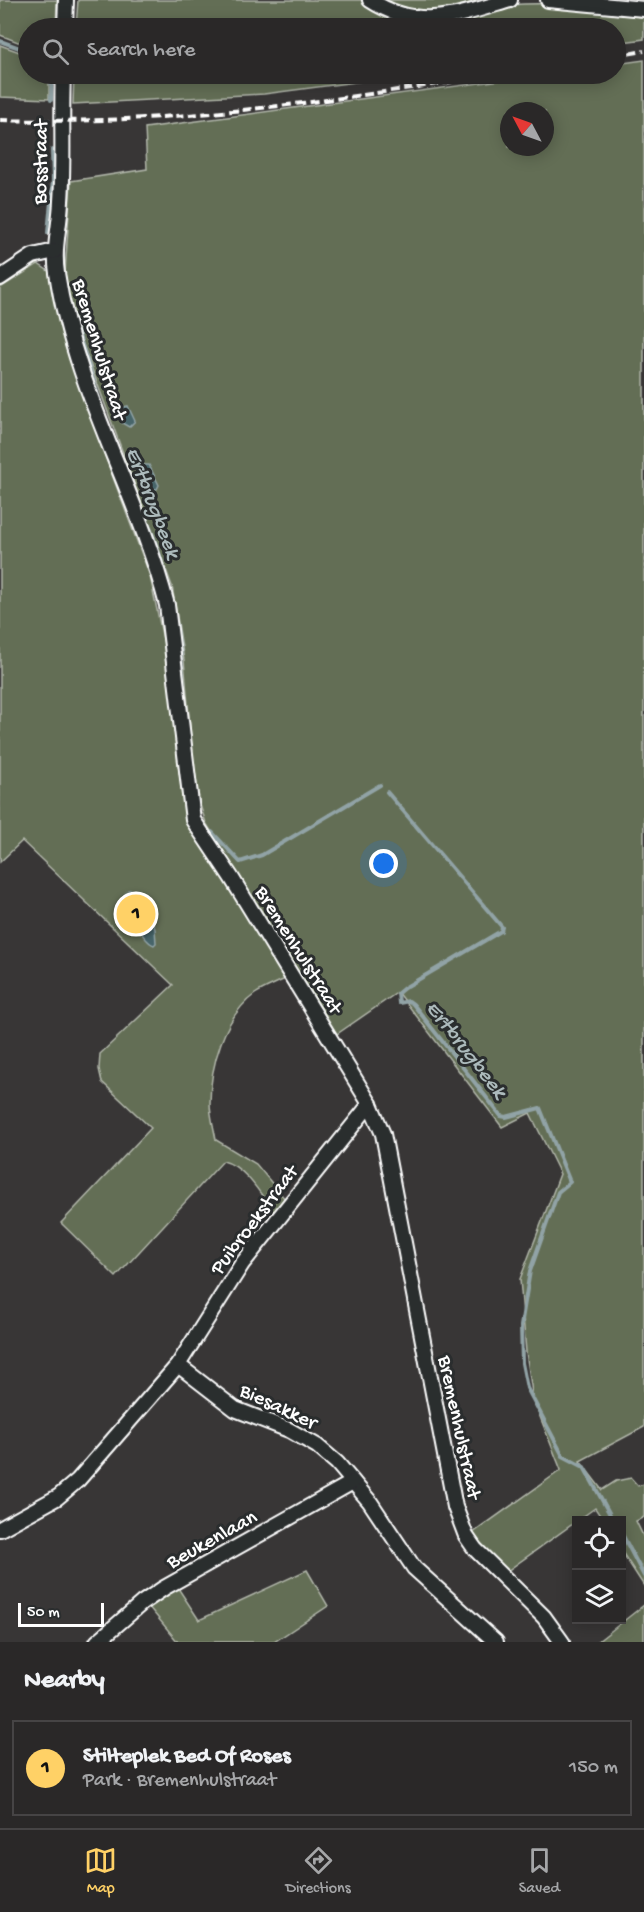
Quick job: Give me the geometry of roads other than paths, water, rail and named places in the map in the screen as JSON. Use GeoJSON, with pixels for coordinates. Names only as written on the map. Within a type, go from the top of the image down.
{"type":"FeatureCollection","features":[{"type":"Feature","properties":{"kind":"street"},"geometry":{"type":"LineString","coordinates":[[65,18],[66,0]]}},
{"type":"Feature","properties":{"kind":"street"},"geometry":{"type":"LineString","coordinates":[[370,0],[398,15],[416,18]]}},
{"type":"Feature","properties":{"kind":"street"},"geometry":{"type":"LineString","coordinates":[[436,18],[510,0]]}},
{"type":"Feature","properties":{"kind":"street"},"geometry":{"type":"LineString","coordinates":[[548,0],[644,9]]}},
{"type":"Feature","properties":{"kind":"street","name":"Bosstraat"},"geometry":{"type":"LineString","coordinates":[[55,251],[61,199],[63,84]]}},
{"type":"Feature","properties":{"kind":"street"},"geometry":{"type":"LineString","coordinates":[[0,278],[33,256],[55,251]]}},
{"type":"Feature","properties":{"kind":"street","name":"Bremenhulstraat"},"geometry":{"type":"LineString","coordinates":[[55,251],[60,293],[71,336],[109,448],[158,573],[167,605],[193,820],[231,877],[370,1104],[383,1134],[455,1507],[466,1536],[476,1549],[544,1617],[562,1642]]}},
{"type":"Feature","properties":{"kind":"street","name":"Puibroekstraat"},"geometry":{"type":"LineString","coordinates":[[178,1365],[242,1264],[370,1104]]}},
{"type":"Feature","properties":{"kind":"street"},"geometry":{"type":"LineString","coordinates":[[0,1529],[58,1497],[72,1486],[178,1365]]}},
{"type":"Feature","properties":{"kind":"street","name":"Biesakker"},"geometry":{"type":"LineString","coordinates":[[178,1365],[221,1401],[235,1409],[289,1430],[317,1446],[353,1482],[385,1522],[414,1568],[496,1642]]}},
{"type":"Feature","properties":{"kind":"street","name":"Beukenlaan"},"geometry":{"type":"LineString","coordinates":[[97,1642],[142,1603],[164,1588],[353,1482]]}},
{"type":"Feature","properties":{"kind":"water"},"geometry":{"type":"Polygon","coordinates":[[[128,406],[135,421],[129,427],[122,423],[118,412],[120,408],[128,406]]]}},
{"type":"Feature","properties":{"kind":"water"},"geometry":{"type":"Polygon","coordinates":[[[149,465],[159,485],[157,489],[146,489],[137,468],[149,465]]]}},
{"type":"Feature","properties":{"kind":"water"},"geometry":{"type":"Polygon","coordinates":[[[128,890],[139,890],[143,894],[155,929],[156,943],[154,945],[140,931],[130,915],[124,896],[128,890]]]}},
{"type":"Feature","properties":{"kind":"waterway","name":"Ertbrugbeek"},"geometry":{"type":"LineString","coordinates":[[0,41],[18,47]]}},
{"type":"Feature","properties":{"kind":"waterway","name":"Ertbrugbeek"},"geometry":{"type":"LineString","coordinates":[[51,100],[52,84]]}},
{"type":"Feature","properties":{"kind":"waterway"},"geometry":{"type":"LineString","coordinates":[[48,233],[53,181],[52,150]]}},
{"type":"Feature","properties":{"kind":"waterway","name":"Ertbrugbeek"},"geometry":{"type":"LineString","coordinates":[[63,242],[63,270]]}},
{"type":"Feature","properties":{"kind":"waterway","name":"Ertbrugbeek"},"geometry":{"type":"LineString","coordinates":[[70,307],[104,414]]}},
{"type":"Feature","properties":{"kind":"waterway","name":"Ertbrugbeek"},"geometry":{"type":"LineString","coordinates":[[144,513],[161,559],[173,606],[181,654],[185,704]]}},
{"type":"Feature","properties":{"kind":"waterway"},"geometry":{"type":"LineString","coordinates":[[212,832],[240,862],[262,855],[380,785]]}},
{"type":"Feature","properties":{"kind":"waterway","name":"Ertbrugbeek"},"geometry":{"type":"LineString","coordinates":[[387,792],[502,927],[501,931],[404,988],[398,993],[399,1003],[409,1001],[413,1004],[501,1116],[506,1117],[540,1108],[570,1182],[558,1192],[530,1271],[521,1326],[522,1363],[527,1388],[563,1456],[584,1467],[611,1516]]}},
{"type":"Feature","properties":{"kind":"waterway","name":"Ertbrugbeek"},"geometry":{"type":"LineString","coordinates":[[626,1542],[644,1576]]}},
{"type":"Feature","properties":{"kind":"railway"},"geometry":{"type":"LineString","coordinates":[[626,54],[644,51]]}},
{"type":"Feature","properties":{"kind":"railway"},"geometry":{"type":"LineString","coordinates":[[0,120],[63,121],[189,115],[314,102],[436,84]]}},
{"type":"Feature","properties":{"kind":"place","name":"Stilteplek Bed Of Roses"},"geometry":{"type":"Point","coordinates":[136,914]}}]}
